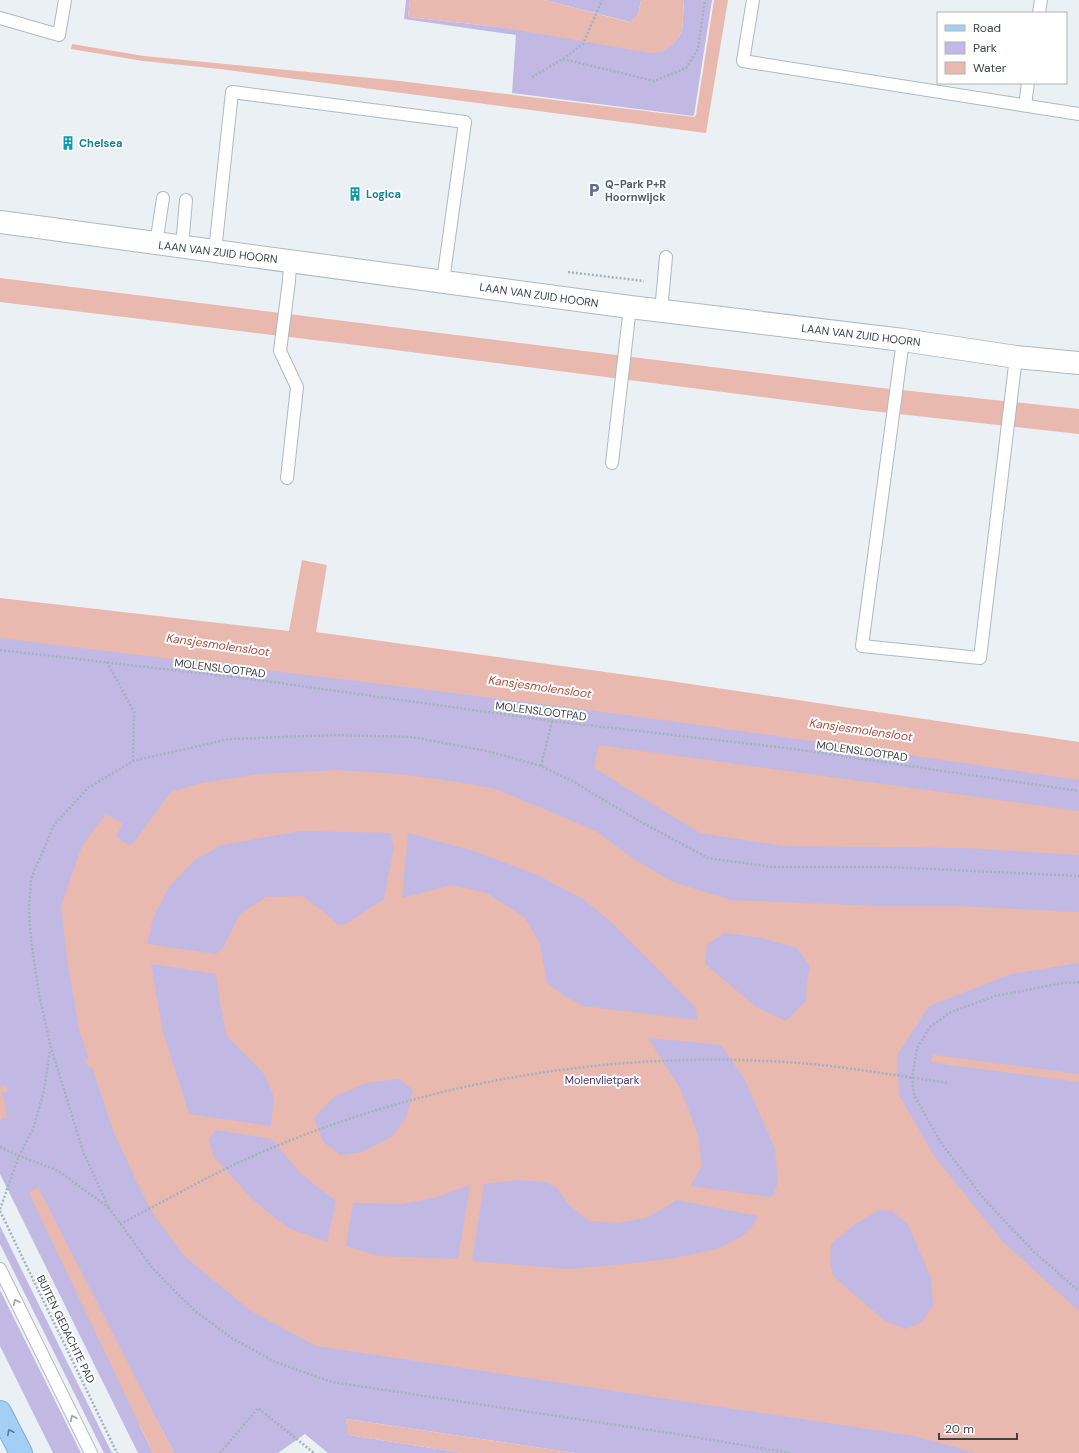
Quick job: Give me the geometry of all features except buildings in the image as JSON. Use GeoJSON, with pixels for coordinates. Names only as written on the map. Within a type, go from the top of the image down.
{"type":"FeatureCollection","features":[{"type":"Feature","properties":{"kind":"main road"},"geometry":{"type":"LineString","coordinates":[[0,1412],[21,1453]]}},
{"type":"Feature","properties":{"kind":"street","name":"LAAN VAN ZUID HOORN"},"geometry":{"type":"LineString","coordinates":[[0,222],[630,307],[904,340],[1016,357],[1079,363]]}},
{"type":"Feature","properties":{"kind":"lane"},"geometry":{"type":"LineString","coordinates":[[0,18],[59,35],[65,0]]}},
{"type":"Feature","properties":{"kind":"lane"},"geometry":{"type":"LineString","coordinates":[[753,0],[743,62],[1079,114]]}},
{"type":"Feature","properties":{"kind":"lane"},"geometry":{"type":"LineString","coordinates":[[1039,12],[1041,0]]}},
{"type":"Feature","properties":{"kind":"lane"},"geometry":{"type":"LineString","coordinates":[[1025,105],[1028,84]]}},
{"type":"Feature","properties":{"kind":"lane"},"geometry":{"type":"LineString","coordinates":[[215,250],[232,92],[465,122],[443,281]]}},
{"type":"Feature","properties":{"kind":"lane"},"geometry":{"type":"LineString","coordinates":[[156,244],[163,198]]}},
{"type":"Feature","properties":{"kind":"lane"},"geometry":{"type":"LineString","coordinates":[[182,246],[186,200]]}},
{"type":"Feature","properties":{"kind":"lane"},"geometry":{"type":"LineString","coordinates":[[661,311],[666,257]]}},
{"type":"Feature","properties":{"kind":"lane"},"geometry":{"type":"LineString","coordinates":[[287,478],[297,387],[280,351],[289,281],[290,261]]}},
{"type":"Feature","properties":{"kind":"lane"},"geometry":{"type":"LineString","coordinates":[[612,463],[630,307]]}},
{"type":"Feature","properties":{"kind":"lane"},"geometry":{"type":"LineString","coordinates":[[904,340],[862,646],[980,658],[1016,357]]}},
{"type":"Feature","properties":{"kind":"lane"},"geometry":{"type":"LineString","coordinates":[[0,1269],[91,1453]]}},
{"type":"Feature","properties":{"kind":"path"},"geometry":{"type":"LineString","coordinates":[[532,77],[563,59],[583,44],[602,0]]}},
{"type":"Feature","properties":{"kind":"path"},"geometry":{"type":"LineString","coordinates":[[563,59],[654,81],[686,68],[698,49],[705,0]]}},
{"type":"Feature","properties":{"kind":"path","name":"MOLENSLOOTPAD"},"geometry":{"type":"LineString","coordinates":[[0,650],[257,680],[552,721],[794,749],[1079,791]]}},
{"type":"Feature","properties":{"kind":"path"},"geometry":{"type":"LineString","coordinates":[[107,662],[134,712],[133,761]]}},
{"type":"Feature","properties":{"kind":"path"},"geometry":{"type":"LineString","coordinates":[[541,766],[552,721]]}},
{"type":"Feature","properties":{"kind":"path"},"geometry":{"type":"LineString","coordinates":[[790,1453],[676,1434],[332,1382],[275,1362],[232,1338],[195,1311],[153,1269],[109,1208],[84,1154],[51,1048],[39,994],[31,940],[29,909],[31,879],[54,825],[88,788],[133,761],[229,740],[335,735],[411,737],[486,751],[541,766],[572,781],[641,822],[708,858],[772,867],[888,867],[1079,876]]}},
{"type":"Feature","properties":{"kind":"path"},"geometry":{"type":"LineString","coordinates":[[1079,982],[995,996],[951,1012],[930,1027],[917,1048],[912,1078],[914,1095],[941,1143],[980,1193],[1034,1252],[1079,1291]]}},
{"type":"Feature","properties":{"kind":"path"},"geometry":{"type":"LineString","coordinates":[[0,1210],[19,1156],[33,1129],[44,1091],[51,1048]]}},
{"type":"Feature","properties":{"kind":"path"},"geometry":{"type":"LineString","coordinates":[[120,1224],[240,1161],[314,1131],[404,1102],[454,1089],[512,1077],[563,1069],[648,1061],[725,1060],[799,1063],[854,1069],[949,1083]]}},
{"type":"Feature","properties":{"kind":"path"},"geometry":{"type":"LineString","coordinates":[[0,1147],[19,1156],[57,1170],[109,1208]]}},
{"type":"Feature","properties":{"kind":"path","name":"BUITEN GEDACHTE PAD"},"geometry":{"type":"LineString","coordinates":[[0,1210],[118,1453]]}},
{"type":"Feature","properties":{"kind":"path"},"geometry":{"type":"LineString","coordinates":[[220,1453],[258,1408],[314,1453]]}},
{"type":"Feature","properties":{"kind":"green space"},"geometry":{"type":"Polygon","coordinates":[[[406,0],[410,0],[408,17],[673,44],[682,32],[684,0],[712,0],[694,115],[512,93],[516,35],[404,19],[406,0]]]}},
{"type":"Feature","properties":{"kind":"green space"},"geometry":{"type":"Polygon","coordinates":[[[544,0],[641,0],[638,15],[630,22],[544,0]]]}},
{"type":"Feature","properties":{"kind":"green space","name":"Molenvlietpark"},"geometry":{"type":"Polygon","coordinates":[[[0,625],[1079,767],[1079,1453],[576,1453],[346,1419],[349,1435],[463,1453],[328,1453],[305,1434],[278,1453],[174,1453],[157,1420],[140,1426],[153,1453],[138,1453],[0,1174],[0,625]]]}},
{"type":"Feature","properties":{"kind":"green space"},"geometry":{"type":"Polygon","coordinates":[[[0,1226],[112,1453],[104,1453],[0,1244],[0,1226]]]}},
{"type":"Feature","properties":{"kind":"green space"},"geometry":{"type":"Polygon","coordinates":[[[0,1290],[81,1453],[53,1453],[0,1346],[0,1290]]]}},
{"type":"Feature","properties":{"kind":"water"},"geometry":{"type":"Polygon","coordinates":[[[410,0],[544,0],[629,22],[638,15],[641,0],[684,0],[682,32],[673,44],[663,52],[650,53],[499,27],[408,17],[410,0]]]}},
{"type":"Feature","properties":{"kind":"water"},"geometry":{"type":"Polygon","coordinates":[[[714,0],[728,0],[706,133],[220,69],[143,61],[71,49],[72,44],[144,56],[391,80],[694,117],[696,115],[714,0]]]}},
{"type":"Feature","properties":{"kind":"water"},"geometry":{"type":"Polygon","coordinates":[[[0,278],[873,387],[1079,409],[1079,434],[863,410],[364,346],[0,302],[0,278]]]}},
{"type":"Feature","properties":{"kind":"water","name":"Kansjesmolensloot"},"geometry":{"type":"Polygon","coordinates":[[[302,560],[327,565],[316,632],[670,681],[1079,742],[1079,780],[604,712],[0,638],[0,598],[289,631],[302,560]]]}},
{"type":"Feature","properties":{"kind":"water"},"geometry":{"type":"Polygon","coordinates":[[[599,745],[1079,811],[1079,855],[962,848],[783,846],[700,833],[594,768],[599,745]]]}},
{"type":"Feature","properties":{"kind":"water"},"geometry":{"type":"Polygon","coordinates":[[[337,770],[399,774],[496,789],[596,831],[635,860],[673,882],[731,900],[880,906],[957,906],[1079,912],[1079,963],[1011,974],[929,1006],[897,1055],[899,1095],[934,1156],[1002,1241],[1079,1311],[1079,1453],[975,1453],[914,1436],[316,1346],[251,1311],[184,1256],[154,1215],[146,1201],[115,1135],[92,1067],[88,1067],[85,1060],[89,1059],[80,1033],[68,965],[61,906],[82,846],[106,814],[122,823],[116,837],[131,846],[171,792],[202,783],[260,774],[337,770]],[[301,831],[222,845],[196,859],[169,887],[154,916],[147,944],[216,954],[224,946],[240,914],[266,897],[302,896],[338,925],[346,924],[384,899],[394,848],[391,833],[301,831]],[[408,833],[402,898],[452,885],[487,893],[525,918],[540,944],[547,983],[566,997],[583,1006],[697,1020],[696,1008],[611,922],[583,899],[537,875],[474,851],[408,833]],[[725,933],[707,944],[705,964],[756,1007],[786,1021],[806,1001],[807,981],[810,966],[797,948],[762,938],[725,933]],[[151,964],[163,1032],[189,1114],[271,1126],[274,1097],[265,1075],[227,1036],[216,974],[151,964]],[[648,1038],[681,1090],[698,1135],[702,1166],[690,1186],[772,1197],[778,1184],[775,1149],[745,1080],[721,1045],[648,1038]],[[400,1079],[366,1083],[334,1097],[314,1118],[323,1142],[341,1155],[363,1152],[393,1136],[406,1117],[413,1090],[400,1079]],[[216,1130],[209,1139],[213,1156],[252,1199],[288,1228],[327,1242],[336,1201],[301,1174],[272,1139],[216,1130]],[[518,1180],[484,1184],[472,1261],[568,1269],[675,1258],[717,1249],[737,1239],[750,1230],[758,1216],[676,1200],[649,1217],[618,1223],[589,1221],[569,1205],[557,1188],[545,1182],[518,1180]],[[470,1185],[437,1197],[403,1204],[353,1203],[346,1246],[379,1256],[458,1259],[470,1185]],[[879,1210],[854,1225],[831,1244],[830,1263],[834,1277],[885,1321],[906,1329],[922,1322],[933,1306],[931,1278],[908,1224],[892,1211],[879,1210]]]}},
{"type":"Feature","properties":{"kind":"water"},"geometry":{"type":"Polygon","coordinates":[[[6,1086],[8,1091],[1,1093],[7,1108],[5,1109],[7,1117],[0,1120],[0,1087],[6,1086]]]}},
{"type":"Feature","properties":{"kind":"water"},"geometry":{"type":"Polygon","coordinates":[[[38,1187],[174,1453],[153,1453],[29,1193],[38,1187]]]}},
{"type":"Feature","properties":{"kind":"water"},"geometry":{"type":"Polygon","coordinates":[[[346,1419],[576,1453],[463,1453],[348,1435],[346,1419]]]}},
{"type":"Feature","properties":{"kind":"waterway"},"geometry":{"type":"LineString","coordinates":[[935,1059],[1079,1078]]}},
{"type":"Feature","properties":{"kind":"place","name":"Chelsea"},"geometry":{"type":"Point","coordinates":[68,143]}},
{"type":"Feature","properties":{"kind":"place","name":"Q-Park P+R Hoornwijck"},"geometry":{"type":"Point","coordinates":[594,190]}},
{"type":"Feature","properties":{"kind":"place","name":"Logica"},"geometry":{"type":"Point","coordinates":[355,194]}}]}
